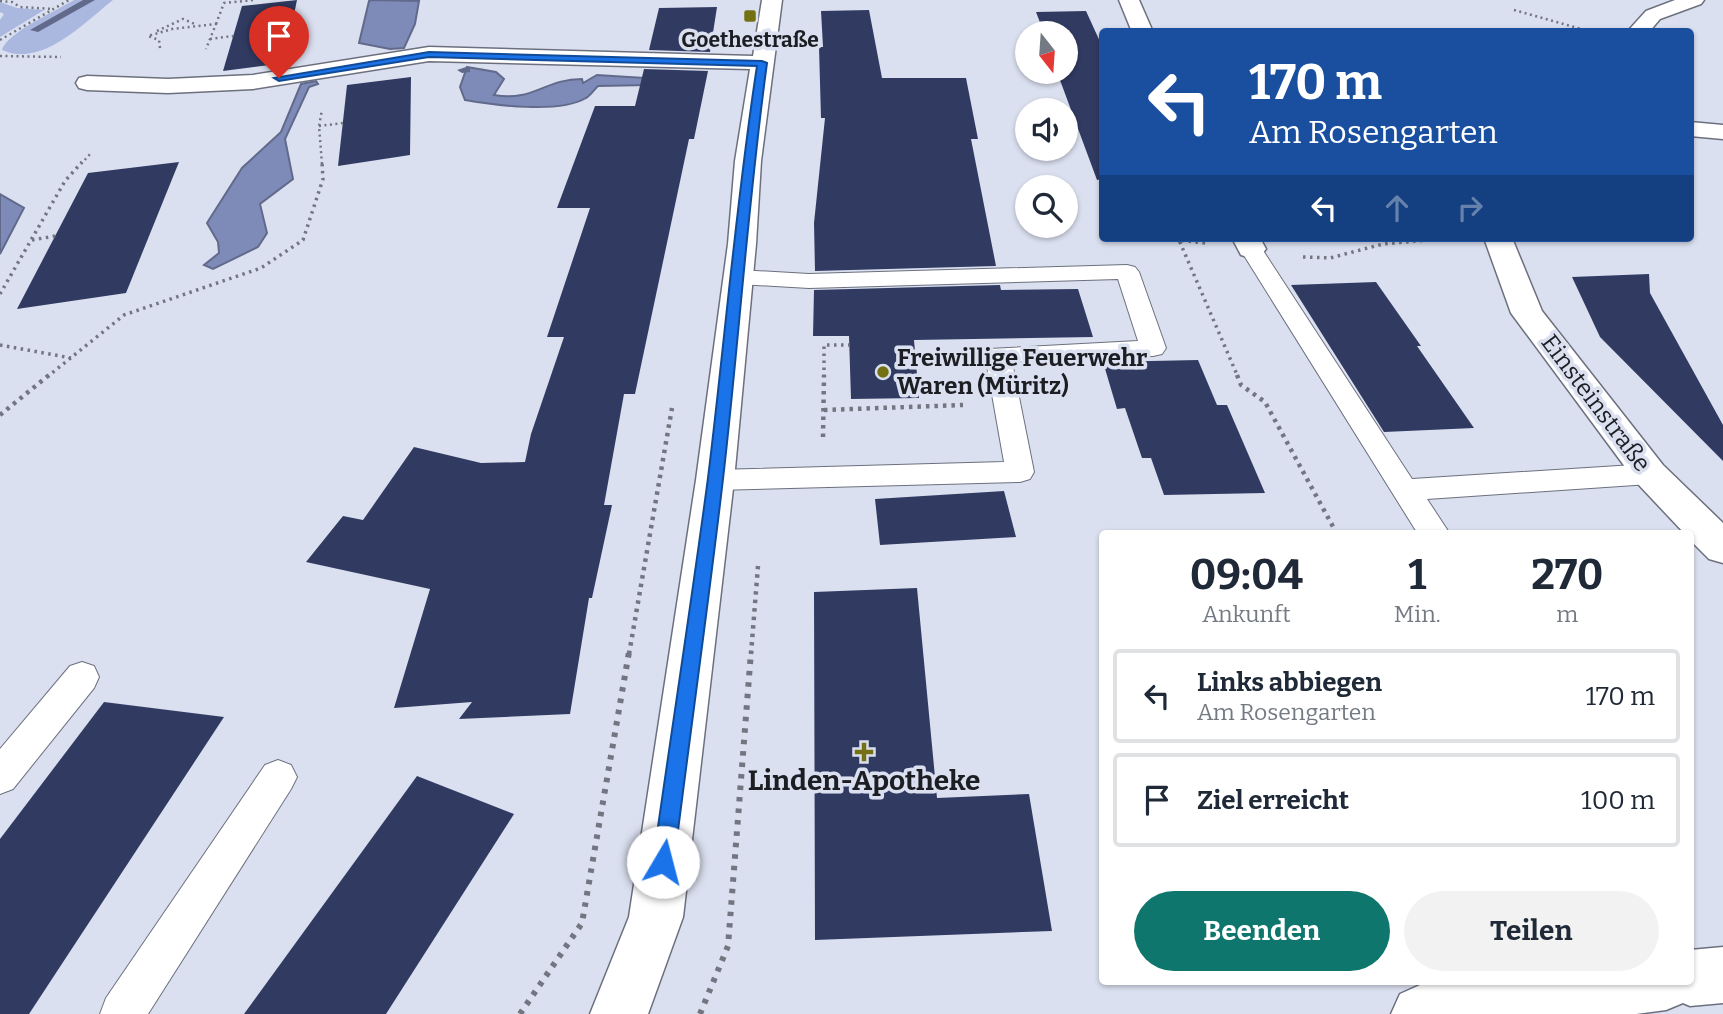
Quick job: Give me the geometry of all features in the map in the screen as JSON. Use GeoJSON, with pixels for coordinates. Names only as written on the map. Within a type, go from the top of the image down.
{"type":"FeatureCollection","features":[{"type":"Feature","properties":{"kind":"street"},"geometry":{"type":"LineString","coordinates":[[619,1014],[656,917],[715,480],[748,161],[772,0]]}},
{"type":"Feature","properties":{"kind":"street"},"geometry":{"type":"LineString","coordinates":[[1129,0],[1141,28]]}},
{"type":"Feature","properties":{"kind":"street"},"geometry":{"type":"LineString","coordinates":[[1641,28],[1653,15],[1694,0]]}},
{"type":"Feature","properties":{"kind":"street"},"geometry":{"type":"LineString","coordinates":[[87,83],[168,86],[253,82],[429,54],[762,63]]}},
{"type":"Feature","properties":{"kind":"street"},"geometry":{"type":"LineString","coordinates":[[1694,130],[1723,132]]}},
{"type":"Feature","properties":{"kind":"street","name":"Einsteinstraße"},"geometry":{"type":"LineString","coordinates":[[1500,242],[1527,313],[1650,474],[1723,548]]}},
{"type":"Feature","properties":{"kind":"street"},"geometry":{"type":"LineString","coordinates":[[1420,1014],[1639,985]]}},
{"type":"Feature","properties":{"kind":"lane"},"geometry":{"type":"LineString","coordinates":[[1248,244],[1432,530]]}},
{"type":"Feature","properties":{"kind":"lane"},"geometry":{"type":"LineString","coordinates":[[715,480],[1020,472],[998,355],[1153,348],[1127,272],[809,281],[738,277]]}},
{"type":"Feature","properties":{"kind":"lane"},"geometry":{"type":"LineString","coordinates":[[1404,490],[1650,474]]}},
{"type":"Feature","properties":{"kind":"lane"},"geometry":{"type":"LineString","coordinates":[[0,777],[82,677]]}},
{"type":"Feature","properties":{"kind":"lane"},"geometry":{"type":"LineString","coordinates":[[122,1014],[278,777]]}},
{"type":"Feature","properties":{"kind":"path"},"geometry":{"type":"LineString","coordinates":[[0,40],[69,0]]}},
{"type":"Feature","properties":{"kind":"path"},"geometry":{"type":"LineString","coordinates":[[216,24],[224,4],[254,0]]}},
{"type":"Feature","properties":{"kind":"path"},"geometry":{"type":"LineString","coordinates":[[0,1],[12,2],[20,7],[53,9]]}},
{"type":"Feature","properties":{"kind":"path"},"geometry":{"type":"LineString","coordinates":[[1514,10],[1578,28]]}},
{"type":"Feature","properties":{"kind":"path"},"geometry":{"type":"LineString","coordinates":[[155,33],[166,25],[183,19],[197,26]]}},
{"type":"Feature","properties":{"kind":"path"},"geometry":{"type":"LineString","coordinates":[[210,39],[233,36]]}},
{"type":"Feature","properties":{"kind":"path"},"geometry":{"type":"LineString","coordinates":[[0,415],[124,315],[261,268],[303,240],[323,179],[319,126],[330,71]]}},
{"type":"Feature","properties":{"kind":"path"},"geometry":{"type":"LineString","coordinates":[[319,126],[343,123]]}},
{"type":"Feature","properties":{"kind":"path"},"geometry":{"type":"LineString","coordinates":[[0,294],[65,181],[92,152]]}},
{"type":"Feature","properties":{"kind":"path"},"geometry":{"type":"LineString","coordinates":[[31,240],[55,236]]}},
{"type":"Feature","properties":{"kind":"path"},"geometry":{"type":"LineString","coordinates":[[0,345],[71,358]]}},
{"type":"Feature","properties":{"kind":"path"},"geometry":{"type":"LineString","coordinates":[[823,477],[824,345],[849,345]]}},
{"type":"Feature","properties":{"kind":"path"},"geometry":{"type":"LineString","coordinates":[[520,1014],[582,923],[673,403]]}},
{"type":"Feature","properties":{"kind":"path"},"geometry":{"type":"LineString","coordinates":[[824,410],[1007,403]]}},
{"type":"Feature","properties":{"kind":"shaded area"},"geometry":{"type":"Polygon","coordinates":[[[74,0],[113,0],[76,31],[47,48],[17,54],[2,50],[22,29],[74,0]]]}},
{"type":"Feature","properties":{"kind":"shaded area"},"geometry":{"type":"Polygon","coordinates":[[[369,1],[419,1],[415,24],[404,48],[390,49],[359,43],[369,1]]]}},
{"type":"Feature","properties":{"kind":"shaded area"},"geometry":{"type":"Polygon","coordinates":[[[0,2],[17,8],[44,10],[0,37],[0,20],[4,14],[0,12],[0,2]]]}},
{"type":"Feature","properties":{"kind":"shaded area"},"geometry":{"type":"Polygon","coordinates":[[[467,67],[496,72],[504,79],[494,95],[529,93],[569,80],[582,79],[583,83],[597,75],[693,81],[700,84],[598,86],[587,97],[574,103],[543,107],[509,106],[465,100],[460,87],[467,67]]]}},
{"type":"Feature","properties":{"kind":"shaded area"},"geometry":{"type":"Polygon","coordinates":[[[316,81],[318,84],[309,87],[285,139],[293,179],[260,204],[267,233],[258,247],[213,269],[204,265],[219,253],[218,242],[207,223],[242,168],[281,132],[301,84],[316,81]]]}},
{"type":"Feature","properties":{"kind":"shaded area"},"geometry":{"type":"Polygon","coordinates":[[[0,194],[24,208],[0,254],[0,194]]]}},
{"type":"Feature","properties":{"kind":"building"},"geometry":{"type":"Polygon","coordinates":[[[297,0],[284,63],[223,71],[242,6],[297,0]]]}},
{"type":"Feature","properties":{"kind":"building"},"geometry":{"type":"Polygon","coordinates":[[[717,7],[710,52],[649,50],[659,8],[717,7]]]}},
{"type":"Feature","properties":{"kind":"building"},"geometry":{"type":"Polygon","coordinates":[[[869,10],[882,78],[966,78],[978,139],[971,139],[996,266],[815,271],[814,223],[825,118],[821,118],[821,11],[869,10]]]}},
{"type":"Feature","properties":{"kind":"building"},"geometry":{"type":"Polygon","coordinates":[[[1086,11],[1099,39],[1099,180],[1078,129],[1078,98],[1067,98],[1061,84],[1078,84],[1078,21],[1039,21],[1036,12],[1086,11]]]}},
{"type":"Feature","properties":{"kind":"building"},"geometry":{"type":"Polygon","coordinates":[[[644,69],[708,71],[694,139],[689,139],[635,394],[624,394],[604,505],[612,505],[592,598],[589,598],[570,714],[459,719],[472,702],[394,708],[430,589],[306,562],[343,516],[363,520],[414,447],[481,463],[525,462],[531,434],[564,337],[547,337],[590,208],[557,208],[595,106],[635,106],[644,69]]]}},
{"type":"Feature","properties":{"kind":"building"},"geometry":{"type":"Polygon","coordinates":[[[411,77],[410,155],[338,166],[347,85],[411,77]]]}},
{"type":"Feature","properties":{"kind":"building"},"geometry":{"type":"Polygon","coordinates":[[[179,162],[126,293],[17,309],[88,173],[179,162]]]}},
{"type":"Feature","properties":{"kind":"building"},"geometry":{"type":"Polygon","coordinates":[[[1649,274],[1650,293],[1723,425],[1723,461],[1600,337],[1572,277],[1649,274]]]}},
{"type":"Feature","properties":{"kind":"building"},"geometry":{"type":"Polygon","coordinates":[[[1376,282],[1474,428],[1384,432],[1291,285],[1376,282]]]}},
{"type":"Feature","properties":{"kind":"building","name":"Freiwillige Feuerwehr Waren (Müritz)"},"geometry":{"type":"Polygon","coordinates":[[[1000,285],[1001,290],[1078,289],[1093,337],[914,340],[919,398],[851,399],[849,336],[813,336],[814,290],[1000,285]]]}},
{"type":"Feature","properties":{"kind":"building"},"geometry":{"type":"Polygon","coordinates":[[[1198,360],[1217,405],[1227,405],[1265,493],[1164,495],[1151,458],[1142,458],[1125,408],[1117,409],[1103,362],[1198,360]]]}},
{"type":"Feature","properties":{"kind":"building"},"geometry":{"type":"Polygon","coordinates":[[[1004,491],[1016,537],[880,545],[875,499],[1004,491]]]}},
{"type":"Feature","properties":{"kind":"building"},"geometry":{"type":"Polygon","coordinates":[[[917,588],[937,798],[1029,794],[1052,931],[815,940],[814,592],[917,588]]]}},
{"type":"Feature","properties":{"kind":"building"},"geometry":{"type":"Polygon","coordinates":[[[104,702],[224,717],[29,1014],[0,1014],[0,839],[104,702]]]}},
{"type":"Feature","properties":{"kind":"building"},"geometry":{"type":"Polygon","coordinates":[[[417,776],[514,814],[386,1014],[244,1014],[417,776]]]}},
{"type":"Feature","properties":{"kind":"waterway"},"geometry":{"type":"LineString","coordinates":[[35,30],[90,0]]}},
{"type":"Feature","properties":{"kind":"place","name":"Goethestraße"},"geometry":{"type":"Point","coordinates":[750,16]}},
{"type":"Feature","properties":{"kind":"place","name":"Freiwillige Feuerwehr Waren (Müritz)"},"geometry":{"type":"Point","coordinates":[883,372]}},
{"type":"Feature","properties":{"kind":"place","name":"Linden-Apotheke"},"geometry":{"type":"Point","coordinates":[864,752]}},
{"type":"Feature","properties":{"kind":"route"},"geometry":{"type":"LineString","coordinates":[[279,78],[429,54],[721,64],[762,63],[748,161],[742,244],[715,480],[663,862]]}}]}
